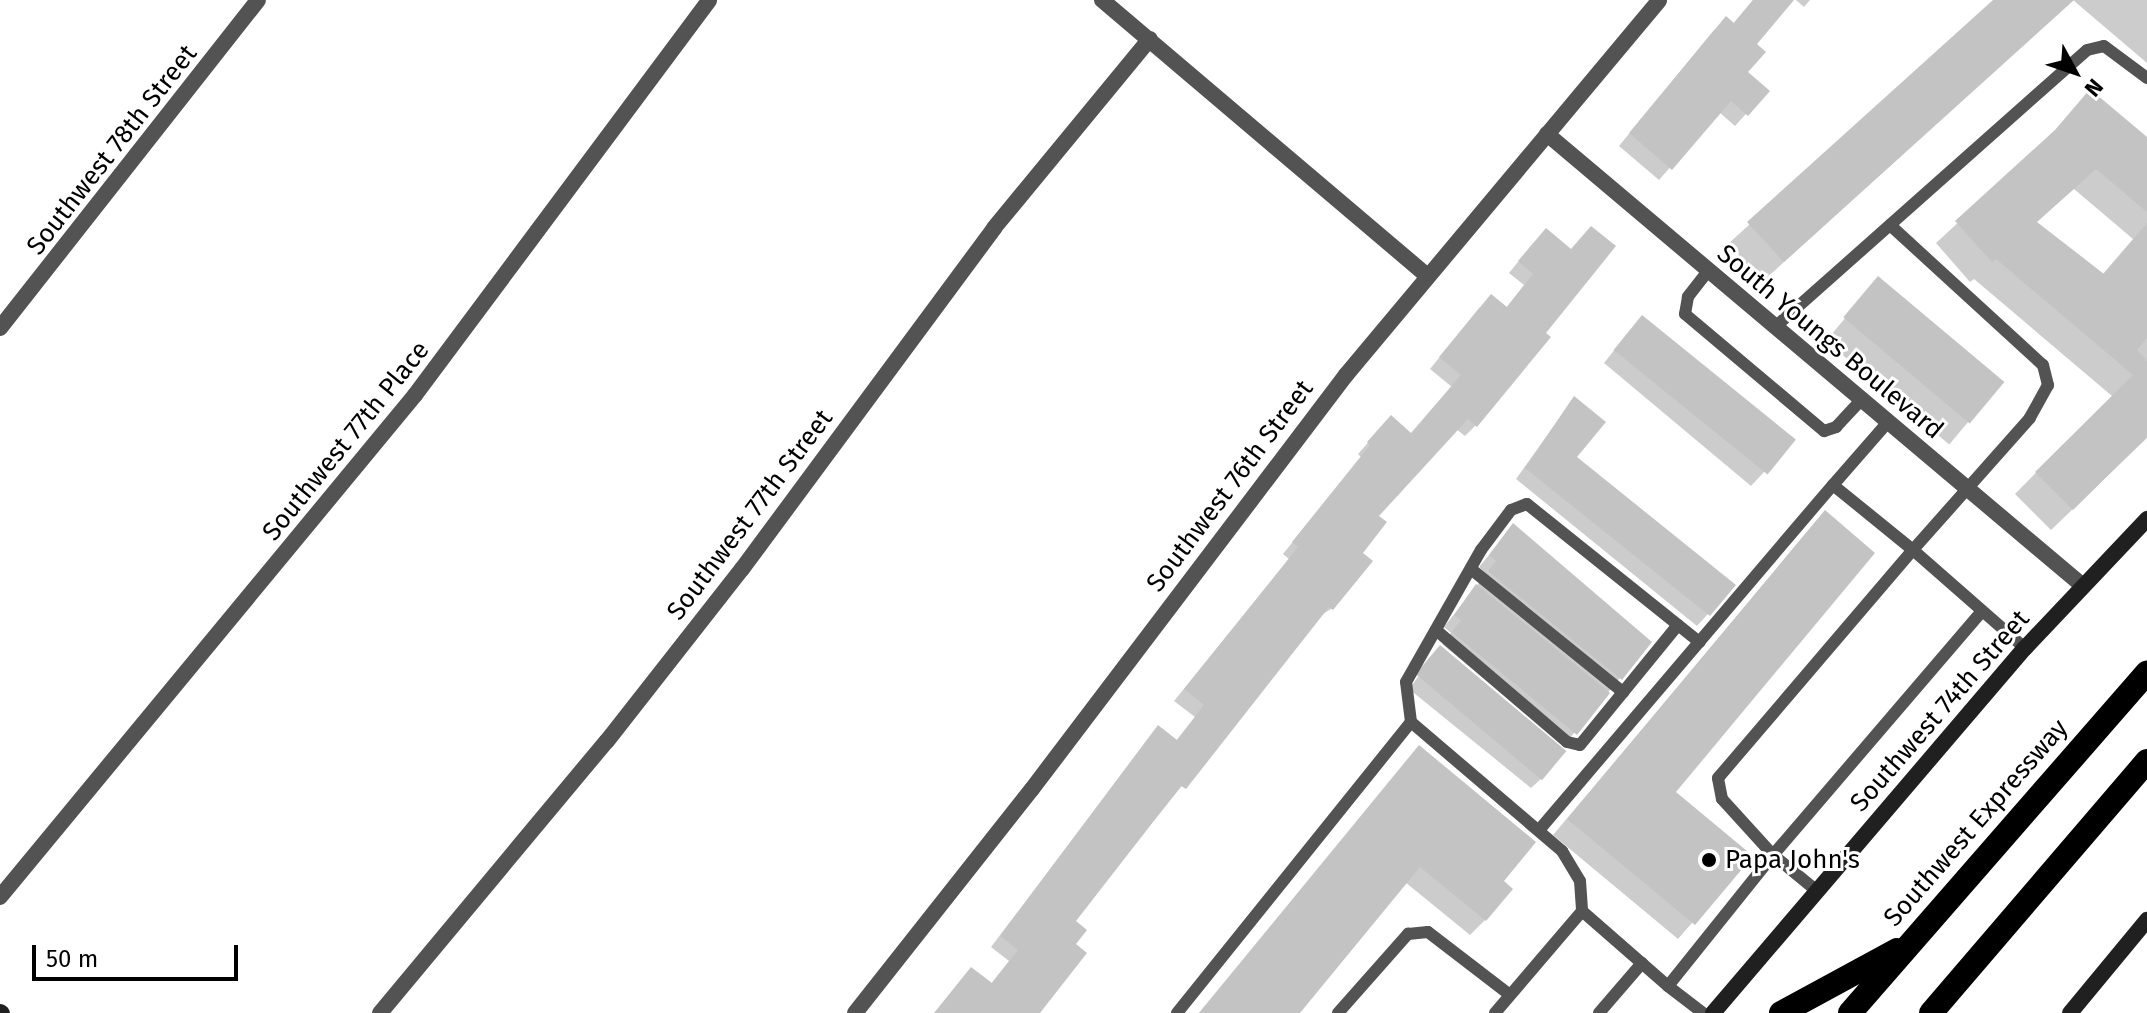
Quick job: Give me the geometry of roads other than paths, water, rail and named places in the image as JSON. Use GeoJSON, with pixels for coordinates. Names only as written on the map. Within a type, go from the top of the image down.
{"type":"FeatureCollection","features":[{"type":"Feature","properties":{"kind":"highway","name":"Southwest Expressway"},"geometry":{"type":"LineString","coordinates":[[1850,1013],[2147,672]]}},
{"type":"Feature","properties":{"kind":"highway"},"geometry":{"type":"LineString","coordinates":[[1931,1013],[2147,761]]}},
{"type":"Feature","properties":{"kind":"highway"},"geometry":{"type":"LineString","coordinates":[[1781,1013],[1909,943]]}},
{"type":"Feature","properties":{"kind":"main road","name":"Southwest 74th Street"},"geometry":{"type":"LineString","coordinates":[[1713,1013],[2025,648],[2147,519]]}},
{"type":"Feature","properties":{"kind":"main road"},"geometry":{"type":"LineString","coordinates":[[2070,1013],[2147,920]]}},
{"type":"Feature","properties":{"kind":"street","name":"Southwest 78th Street"},"geometry":{"type":"LineString","coordinates":[[0,328],[258,0]]}},
{"type":"Feature","properties":{"kind":"street","name":"Southwest 77th Place"},"geometry":{"type":"LineString","coordinates":[[0,897],[415,395],[709,0]]}},
{"type":"Feature","properties":{"kind":"street"},"geometry":{"type":"LineString","coordinates":[[1102,0],[1427,276]]}},
{"type":"Feature","properties":{"kind":"street","name":"Southwest 76th Street"},"geometry":{"type":"LineString","coordinates":[[855,1013],[1032,789],[1252,493],[1427,276],[1659,0]]}},
{"type":"Feature","properties":{"kind":"street","name":"Southwest 77th Street"},"geometry":{"type":"LineString","coordinates":[[380,1013],[607,741],[742,569],[977,250],[1150,39]]}},
{"type":"Feature","properties":{"kind":"street","name":"South Youngs Boulevard"},"geometry":{"type":"LineString","coordinates":[[1547,134],[2083,586]]}},
{"type":"Feature","properties":{"kind":"lane"},"geometry":{"type":"LineString","coordinates":[[1775,327],[2087,50],[2104,46],[2147,78]]}},
{"type":"Feature","properties":{"kind":"lane"},"geometry":{"type":"LineString","coordinates":[[1817,891],[1773,855],[1722,799],[1718,778],[1964,487],[2030,418],[2048,385],[2043,365],[1890,225]]}},
{"type":"Feature","properties":{"kind":"lane"},"geometry":{"type":"LineString","coordinates":[[1708,271],[1688,297],[1685,314],[1824,431],[1836,427],[1861,400]]}},
{"type":"Feature","properties":{"kind":"lane"},"geometry":{"type":"LineString","coordinates":[[1540,829],[1888,422]]}},
{"type":"Feature","properties":{"kind":"lane"},"geometry":{"type":"LineString","coordinates":[[1833,485],[2025,648]]}},
{"type":"Feature","properties":{"kind":"lane"},"geometry":{"type":"LineString","coordinates":[[1495,1013],[1582,911],[1580,881],[1540,829],[1411,722],[1406,682],[1471,569],[1511,510],[1527,504],[1699,642]]}},
{"type":"Feature","properties":{"kind":"lane"},"geometry":{"type":"LineString","coordinates":[[1471,569],[1623,692]]}},
{"type":"Feature","properties":{"kind":"lane"},"geometry":{"type":"LineString","coordinates":[[1668,986],[1773,855],[1982,611]]}},
{"type":"Feature","properties":{"kind":"lane"},"geometry":{"type":"LineString","coordinates":[[1436,630],[1567,742],[1580,745],[1678,625]]}},
{"type":"Feature","properties":{"kind":"lane"},"geometry":{"type":"LineString","coordinates":[[1177,1013],[1411,722]]}},
{"type":"Feature","properties":{"kind":"lane"},"geometry":{"type":"LineString","coordinates":[[1582,911],[1703,1013]]}},
{"type":"Feature","properties":{"kind":"lane"},"geometry":{"type":"LineString","coordinates":[[1338,1013],[1408,934],[1428,932],[1510,995]]}},
{"type":"Feature","properties":{"kind":"lane"},"geometry":{"type":"LineString","coordinates":[[1599,1013],[1642,963]]}},
{"type":"Feature","properties":{"kind":"place","name":"Papa John's"},"geometry":{"type":"Point","coordinates":[1709,860]}}]}
